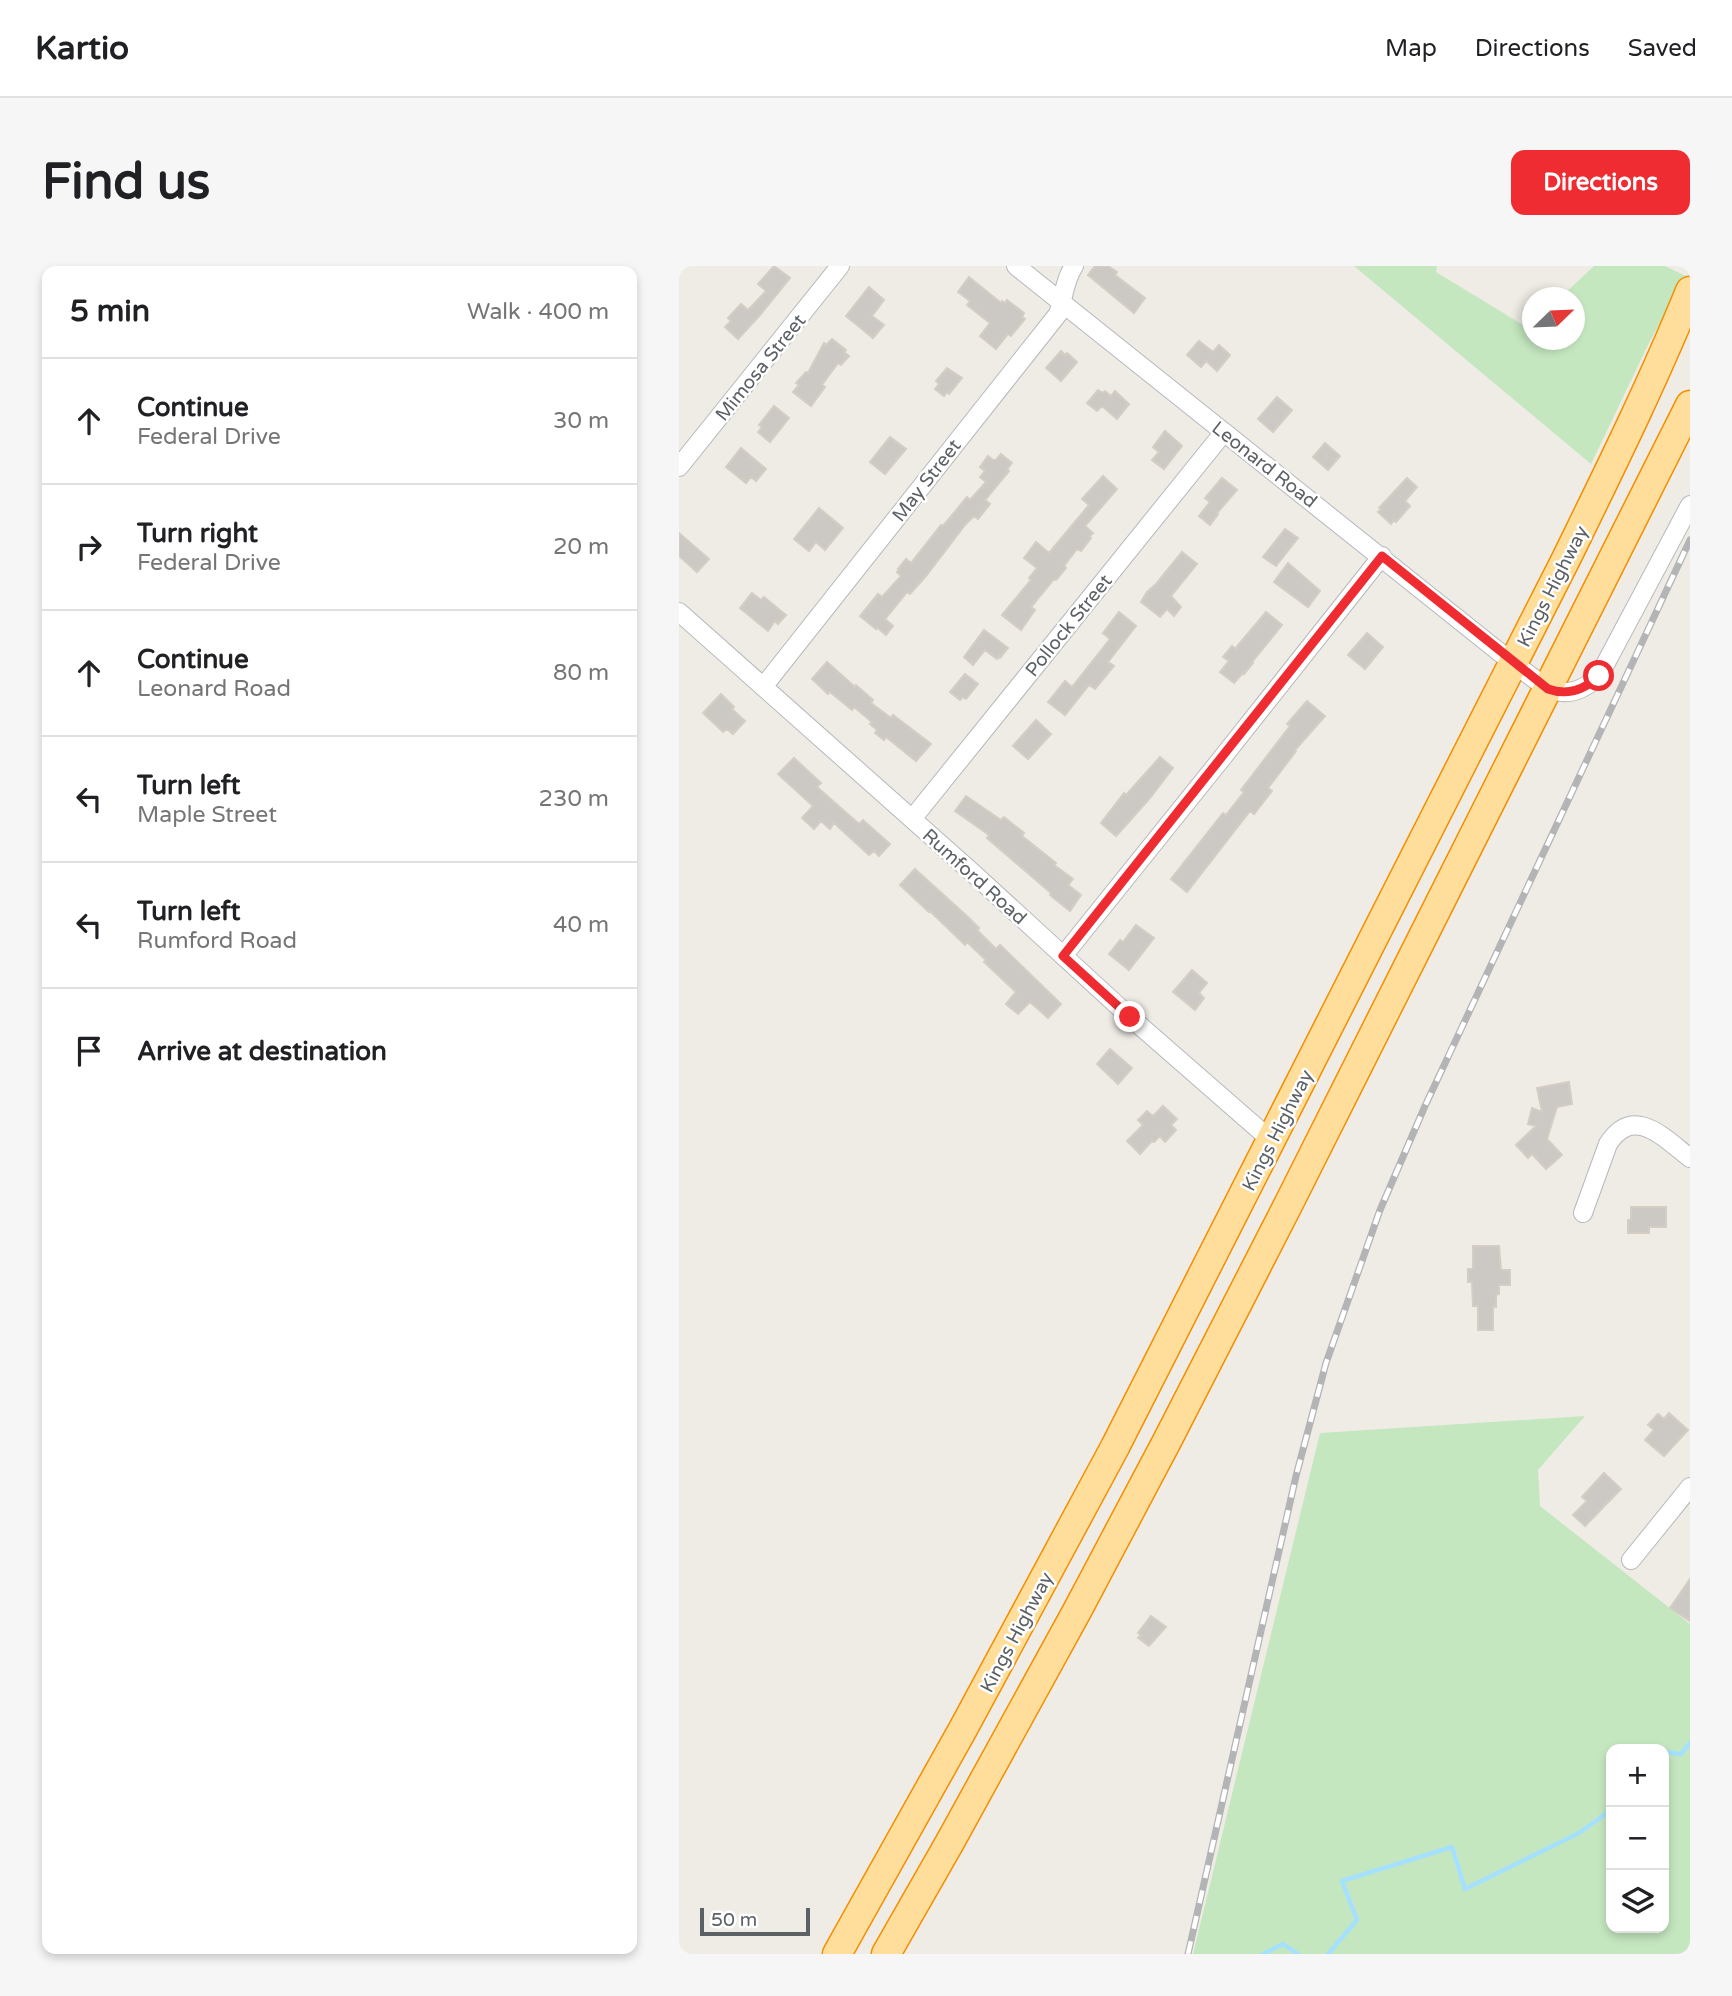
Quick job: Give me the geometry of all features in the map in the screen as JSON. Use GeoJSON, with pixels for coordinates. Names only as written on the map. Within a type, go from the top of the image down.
{"type":"FeatureCollection","features":[{"type":"Feature","properties":{"kind":"highway","name":"Kings Highway"},"geometry":{"type":"LineString","coordinates":[[837,1954],[1040,1588],[1272,1141],[1632,425],[1690,291]]}},
{"type":"Feature","properties":{"kind":"highway"},"geometry":{"type":"LineString","coordinates":[[886,1954],[1077,1611],[1167,1441],[1690,405]]}},
{"type":"Feature","properties":{"kind":"highway"},"geometry":{"type":"LineString","coordinates":[[1040,1588],[1077,1611]]}},
{"type":"Feature","properties":{"kind":"street","name":"Mimosa Street"},"geometry":{"type":"LineString","coordinates":[[679,467],[840,266]]}},
{"type":"Feature","properties":{"kind":"street","name":"Leonard Road"},"geometry":{"type":"LineString","coordinates":[[1016,266],[1548,689]]}},
{"type":"Feature","properties":{"kind":"street","name":"May Street"},"geometry":{"type":"LineString","coordinates":[[763,687],[1058,314],[1066,282],[1074,266]]}},
{"type":"Feature","properties":{"kind":"street","name":"Pollock Street"},"geometry":{"type":"LineString","coordinates":[[912,819],[1224,432]]}},
{"type":"Feature","properties":{"kind":"street"},"geometry":{"type":"LineString","coordinates":[[1548,689],[1557,692],[1579,690],[1599,676],[1690,505]]}},
{"type":"Feature","properties":{"kind":"street"},"geometry":{"type":"LineString","coordinates":[[1063,956],[1382,556]]}},
{"type":"Feature","properties":{"kind":"street","name":"Rumford Road"},"geometry":{"type":"LineString","coordinates":[[679,612],[1272,1141]]}},
{"type":"Feature","properties":{"kind":"street"},"geometry":{"type":"LineString","coordinates":[[1583,1213],[1608,1144],[1613,1135],[1621,1129],[1631,1125],[1646,1126],[1690,1158]]}},
{"type":"Feature","properties":{"kind":"street"},"geometry":{"type":"LineString","coordinates":[[1631,1560],[1690,1488]]}},
{"type":"Feature","properties":{"kind":"green space"},"geometry":{"type":"Polygon","coordinates":[[[1354,266],[1437,266],[1436,272],[1522,324],[1522,350],[1585,350],[1585,287],[1572,287],[1594,266],[1665,266],[1686,276],[1649,343],[1591,464],[1354,266]]]}},
{"type":"Feature","properties":{"kind":"green space"},"geometry":{"type":"Polygon","coordinates":[[[1585,1416],[1538,1470],[1540,1506],[1690,1624],[1690,1954],[1193,1954],[1320,1433],[1585,1416]]]}},
{"type":"Feature","properties":{"kind":"building"},"geometry":{"type":"Polygon","coordinates":[[[774,266],[790,278],[738,339],[725,327],[731,321],[728,318],[741,304],[748,310],[766,291],[758,284],[774,266]]]}},
{"type":"Feature","properties":{"kind":"building"},"geometry":{"type":"Polygon","coordinates":[[[1095,266],[1108,266],[1117,272],[1115,275],[1145,298],[1134,313],[1088,275],[1095,266]]]}},
{"type":"Feature","properties":{"kind":"building"},"geometry":{"type":"Polygon","coordinates":[[[969,277],[1001,303],[1007,300],[1024,313],[1022,317],[1025,319],[996,349],[980,336],[990,323],[967,305],[970,301],[958,292],[969,277]]]}},
{"type":"Feature","properties":{"kind":"building"},"geometry":{"type":"Polygon","coordinates":[[[869,287],[884,300],[872,316],[884,325],[873,338],[846,316],[869,287]]]}},
{"type":"Feature","properties":{"kind":"building"},"geometry":{"type":"Polygon","coordinates":[[[832,339],[846,350],[844,352],[849,356],[841,365],[838,363],[811,406],[793,392],[799,385],[796,383],[808,373],[824,343],[826,345],[832,339]]]}},
{"type":"Feature","properties":{"kind":"building"},"geometry":{"type":"Polygon","coordinates":[[[1199,341],[1213,352],[1219,345],[1230,355],[1217,371],[1206,361],[1201,367],[1187,355],[1199,341]]]}},
{"type":"Feature","properties":{"kind":"building"},"geometry":{"type":"Polygon","coordinates":[[[1061,351],[1077,362],[1061,381],[1046,368],[1061,351]]]}},
{"type":"Feature","properties":{"kind":"building"},"geometry":{"type":"Polygon","coordinates":[[[947,368],[962,378],[949,394],[947,392],[944,396],[935,389],[939,384],[936,381],[947,368]]]}},
{"type":"Feature","properties":{"kind":"building"},"geometry":{"type":"Polygon","coordinates":[[[1098,390],[1111,396],[1115,391],[1129,404],[1117,419],[1102,406],[1097,411],[1087,403],[1098,390]]]}},
{"type":"Feature","properties":{"kind":"building"},"geometry":{"type":"Polygon","coordinates":[[[1277,397],[1292,410],[1273,432],[1258,419],[1277,397]]]}},
{"type":"Feature","properties":{"kind":"building"},"geometry":{"type":"Polygon","coordinates":[[[774,406],[789,418],[770,442],[758,432],[762,427],[759,425],[774,406]]]}},
{"type":"Feature","properties":{"kind":"building"},"geometry":{"type":"Polygon","coordinates":[[[1165,431],[1182,446],[1164,469],[1152,460],[1159,452],[1153,447],[1165,431]]]}},
{"type":"Feature","properties":{"kind":"building"},"geometry":{"type":"Polygon","coordinates":[[[890,437],[906,449],[885,474],[870,462],[890,437]]]}},
{"type":"Feature","properties":{"kind":"building"},"geometry":{"type":"Polygon","coordinates":[[[1325,443],[1340,456],[1328,470],[1313,457],[1325,443]]]}},
{"type":"Feature","properties":{"kind":"building"},"geometry":{"type":"Polygon","coordinates":[[[741,448],[766,469],[756,481],[751,477],[746,483],[726,467],[741,448]]]}},
{"type":"Feature","properties":{"kind":"building"},"geometry":{"type":"Polygon","coordinates":[[[1001,454],[1012,463],[1007,469],[1009,471],[985,500],[990,504],[978,519],[974,516],[965,525],[926,576],[910,594],[907,592],[885,619],[893,626],[886,635],[876,629],[860,616],[878,594],[882,597],[901,576],[897,572],[906,559],[911,563],[941,525],[943,526],[967,497],[970,500],[986,482],[980,477],[985,471],[980,467],[988,456],[996,460],[1001,454]]]}},
{"type":"Feature","properties":{"kind":"building"},"geometry":{"type":"Polygon","coordinates":[[[1103,476],[1117,489],[1085,526],[1093,533],[1089,537],[1091,538],[1081,551],[1077,549],[1064,566],[1066,568],[1031,607],[1035,610],[1021,630],[1002,615],[1031,580],[1029,578],[1037,568],[1024,558],[1036,542],[1049,553],[1089,505],[1082,499],[1103,476]]]}},
{"type":"Feature","properties":{"kind":"building"},"geometry":{"type":"Polygon","coordinates":[[[1222,478],[1237,490],[1210,525],[1199,516],[1210,502],[1205,498],[1222,478]]]}},
{"type":"Feature","properties":{"kind":"building"},"geometry":{"type":"Polygon","coordinates":[[[1407,478],[1417,487],[1405,501],[1410,506],[1391,524],[1378,512],[1381,509],[1379,508],[1407,478]]]}},
{"type":"Feature","properties":{"kind":"building"},"geometry":{"type":"Polygon","coordinates":[[[819,508],[843,528],[825,550],[816,542],[809,551],[794,539],[819,508]]]}},
{"type":"Feature","properties":{"kind":"building"},"geometry":{"type":"Polygon","coordinates":[[[1285,529],[1298,538],[1276,566],[1263,557],[1285,529]]]}},
{"type":"Feature","properties":{"kind":"building"},"geometry":{"type":"Polygon","coordinates":[[[679,533],[709,559],[697,572],[679,556],[679,533]]]}},
{"type":"Feature","properties":{"kind":"building"},"geometry":{"type":"Polygon","coordinates":[[[1182,552],[1197,564],[1171,596],[1181,607],[1174,616],[1167,609],[1160,617],[1141,602],[1182,552]]]}},
{"type":"Feature","properties":{"kind":"building"},"geometry":{"type":"Polygon","coordinates":[[[1288,563],[1320,591],[1308,607],[1274,582],[1288,563]]]}},
{"type":"Feature","properties":{"kind":"building"},"geometry":{"type":"Polygon","coordinates":[[[752,593],[761,600],[764,597],[786,615],[778,624],[775,621],[768,631],[740,608],[752,593]]]}},
{"type":"Feature","properties":{"kind":"building"},"geometry":{"type":"Polygon","coordinates":[[[1119,612],[1136,626],[1108,662],[1114,666],[1095,689],[1089,685],[1065,715],[1048,702],[1065,681],[1072,687],[1110,639],[1103,633],[1119,612]]]}},
{"type":"Feature","properties":{"kind":"building"},"geometry":{"type":"Polygon","coordinates":[[[1266,612],[1282,625],[1234,683],[1220,672],[1229,661],[1223,657],[1232,646],[1235,649],[1266,612]]]}},
{"type":"Feature","properties":{"kind":"building"},"geometry":{"type":"Polygon","coordinates":[[[984,630],[1008,648],[997,659],[985,650],[973,665],[964,657],[984,630]]]}},
{"type":"Feature","properties":{"kind":"building"},"geometry":{"type":"Polygon","coordinates":[[[1367,633],[1383,647],[1365,669],[1348,655],[1367,633]]]}},
{"type":"Feature","properties":{"kind":"building"},"geometry":{"type":"Polygon","coordinates":[[[827,662],[873,700],[871,703],[891,718],[893,715],[931,744],[916,761],[886,737],[884,740],[875,733],[877,730],[870,724],[872,722],[854,707],[852,710],[830,692],[828,694],[812,679],[827,662]]]}},
{"type":"Feature","properties":{"kind":"building"},"geometry":{"type":"Polygon","coordinates":[[[965,674],[978,684],[966,699],[963,697],[960,700],[950,692],[965,674]]]}},
{"type":"Feature","properties":{"kind":"building"},"geometry":{"type":"Polygon","coordinates":[[[721,694],[745,721],[733,734],[727,729],[723,732],[703,713],[721,694]]]}},
{"type":"Feature","properties":{"kind":"building"},"geometry":{"type":"Polygon","coordinates":[[[1307,701],[1325,716],[1295,750],[1268,788],[1272,791],[1254,814],[1250,811],[1187,892],[1171,879],[1223,813],[1226,815],[1244,792],[1241,790],[1290,726],[1287,724],[1307,701]]]}},
{"type":"Feature","properties":{"kind":"building"},"geometry":{"type":"Polygon","coordinates":[[[1036,720],[1051,734],[1028,759],[1013,746],[1036,720]]]}},
{"type":"Feature","properties":{"kind":"building"},"geometry":{"type":"Polygon","coordinates":[[[1160,757],[1173,768],[1116,836],[1101,823],[1124,793],[1126,795],[1160,757]]]}},
{"type":"Feature","properties":{"kind":"building"},"geometry":{"type":"Polygon","coordinates":[[[794,758],[821,783],[817,787],[859,824],[863,820],[890,844],[879,856],[874,851],[869,855],[834,823],[830,829],[821,821],[814,829],[802,818],[813,806],[778,774],[794,758]]]}},
{"type":"Feature","properties":{"kind":"building"},"geometry":{"type":"Polygon","coordinates":[[[966,796],[1001,820],[1004,817],[1024,833],[1022,836],[1056,863],[1054,865],[1073,879],[1068,885],[1081,895],[1070,911],[987,838],[989,835],[955,811],[966,796]]]}},
{"type":"Feature","properties":{"kind":"building"},"geometry":{"type":"Polygon","coordinates":[[[915,869],[969,918],[996,949],[1000,945],[1061,1004],[1048,1018],[1030,1002],[1018,1014],[1006,1004],[1016,992],[967,942],[965,945],[900,885],[915,869]]]}},
{"type":"Feature","properties":{"kind":"building"},"geometry":{"type":"Polygon","coordinates":[[[1136,925],[1154,938],[1129,970],[1109,954],[1136,925]]]}},
{"type":"Feature","properties":{"kind":"building"},"geometry":{"type":"Polygon","coordinates":[[[1192,970],[1207,983],[1199,993],[1204,998],[1195,1010],[1173,992],[1192,970]]]}},
{"type":"Feature","properties":{"kind":"building"},"geometry":{"type":"Polygon","coordinates":[[[1110,1049],[1132,1068],[1118,1084],[1097,1064],[1110,1049]]]}},
{"type":"Feature","properties":{"kind":"building"},"geometry":{"type":"Polygon","coordinates":[[[1569,1082],[1572,1104],[1557,1107],[1547,1139],[1562,1155],[1546,1169],[1532,1154],[1528,1158],[1516,1145],[1536,1126],[1528,1124],[1532,1108],[1542,1112],[1537,1088],[1569,1082]]]}},
{"type":"Feature","properties":{"kind":"building"},"geometry":{"type":"Polygon","coordinates":[[[1163,1106],[1177,1119],[1171,1125],[1176,1130],[1165,1142],[1160,1136],[1152,1141],[1140,1154],[1127,1141],[1143,1125],[1138,1120],[1147,1111],[1153,1116],[1163,1106]]]}},
{"type":"Feature","properties":{"kind":"building"},"geometry":{"type":"Polygon","coordinates":[[[1631,1207],[1666,1207],[1666,1227],[1649,1227],[1649,1233],[1628,1233],[1631,1207]]]}},
{"type":"Feature","properties":{"kind":"building"},"geometry":{"type":"Polygon","coordinates":[[[1473,1246],[1499,1246],[1501,1270],[1510,1270],[1510,1285],[1499,1285],[1499,1294],[1496,1295],[1493,1330],[1478,1330],[1478,1306],[1473,1306],[1472,1282],[1468,1282],[1468,1269],[1473,1269],[1473,1246]]]}},
{"type":"Feature","properties":{"kind":"building"},"geometry":{"type":"Polygon","coordinates":[[[1669,1413],[1688,1430],[1664,1456],[1645,1440],[1654,1430],[1648,1425],[1658,1414],[1664,1419],[1669,1413]]]}},
{"type":"Feature","properties":{"kind":"building"},"geometry":{"type":"Polygon","coordinates":[[[1604,1473],[1621,1489],[1585,1526],[1573,1515],[1587,1501],[1582,1497],[1604,1473]]]}},
{"type":"Feature","properties":{"kind":"building"},"geometry":{"type":"Polygon","coordinates":[[[1690,1579],[1690,1621],[1670,1608],[1690,1579]]]}},
{"type":"Feature","properties":{"kind":"building"},"geometry":{"type":"Polygon","coordinates":[[[1151,1616],[1166,1627],[1149,1646],[1138,1638],[1141,1635],[1138,1633],[1151,1616]]]}},
{"type":"Feature","properties":{"kind":"waterway"},"geometry":{"type":"LineString","coordinates":[[1669,1753],[1681,1754],[1690,1743]]}},
{"type":"Feature","properties":{"kind":"waterway"},"geometry":{"type":"LineString","coordinates":[[1328,1954],[1357,1920],[1342,1881],[1452,1847],[1465,1889],[1579,1833],[1606,1814]]}},
{"type":"Feature","properties":{"kind":"waterway"},"geometry":{"type":"LineString","coordinates":[[1263,1954],[1283,1944],[1298,1954]]}},
{"type":"Feature","properties":{"kind":"railway"},"geometry":{"type":"LineString","coordinates":[[1188,1954],[1296,1476],[1326,1363],[1380,1210],[1425,1106],[1690,540]]}},
{"type":"Feature","properties":{"kind":"route"},"geometry":{"type":"LineString","coordinates":[[1130,1017],[1063,956],[1382,556],[1548,689],[1557,692],[1579,690],[1599,676]]}}]}
